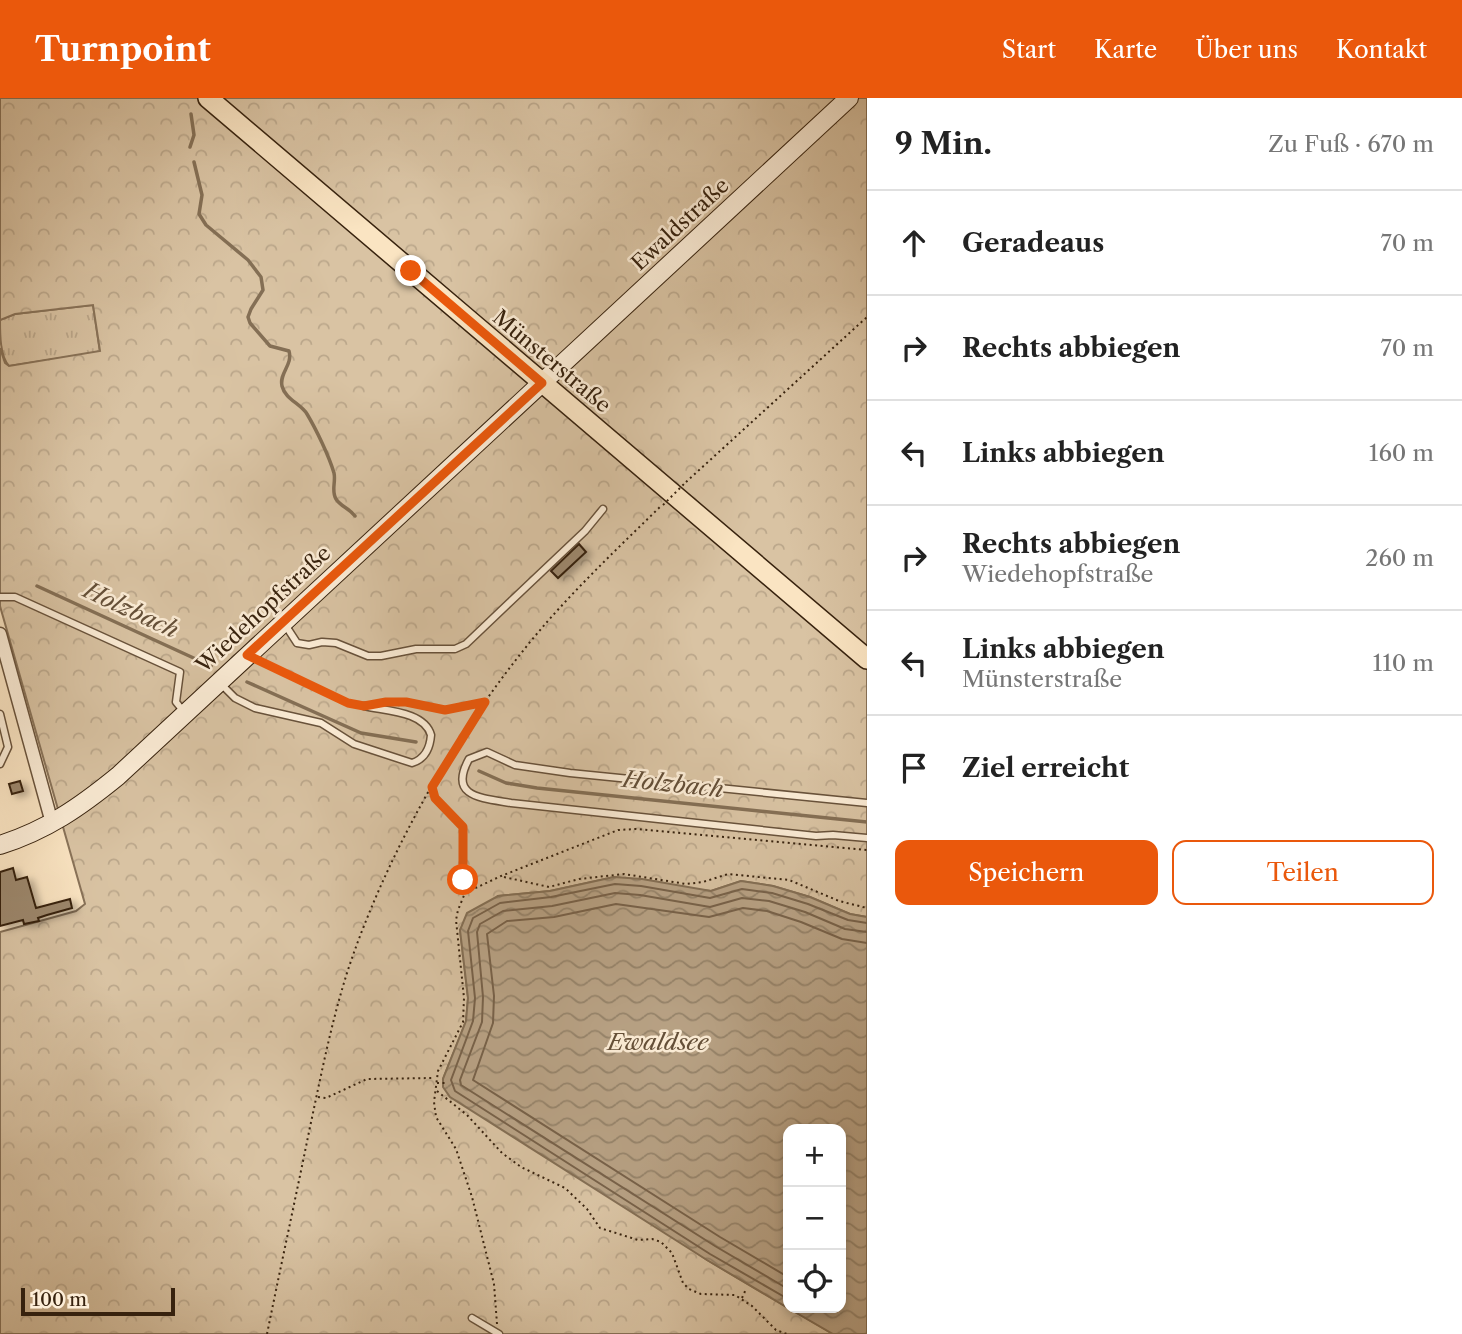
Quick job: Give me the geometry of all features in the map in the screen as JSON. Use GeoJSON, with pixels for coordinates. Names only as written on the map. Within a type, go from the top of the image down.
{"type":"FeatureCollection","features":[{"type":"Feature","properties":{"kind":"main road","name":"Münsterstraße"},"geometry":{"type":"LineString","coordinates":[[208,98],[867,659]]}},
{"type":"Feature","properties":{"kind":"main road","name":"Ewaldstraße"},"geometry":{"type":"LineString","coordinates":[[542,383],[849,98]]}},
{"type":"Feature","properties":{"kind":"main road","name":"Wiedehopfstraße"},"geometry":{"type":"LineString","coordinates":[[0,845],[29,835],[77,809],[118,776],[542,383]]}},
{"type":"Feature","properties":{"kind":"street"},"geometry":{"type":"LineString","coordinates":[[0,634],[52,823]]}},
{"type":"Feature","properties":{"kind":"lane"},"geometry":{"type":"LineString","coordinates":[[282,622],[297,643],[336,643],[368,656],[416,649],[455,649],[466,643],[509,603],[585,531],[603,509]]}},
{"type":"Feature","properties":{"kind":"lane"},"geometry":{"type":"LineString","coordinates":[[0,597],[15,597],[180,672],[176,702],[185,714]]}},
{"type":"Feature","properties":{"kind":"lane"},"geometry":{"type":"LineString","coordinates":[[219,681],[235,698],[255,708],[321,723],[364,749],[412,763],[427,752],[432,735],[424,722],[364,706]]}},
{"type":"Feature","properties":{"kind":"lane"},"geometry":{"type":"LineString","coordinates":[[0,713],[8,747],[0,764]]}},
{"type":"Feature","properties":{"kind":"lane"},"geometry":{"type":"LineString","coordinates":[[867,803],[556,771],[516,765],[487,752],[469,759],[460,778],[462,786],[471,793],[486,799],[511,803],[816,836],[867,838]]}},
{"type":"Feature","properties":{"kind":"lane"},"geometry":{"type":"LineString","coordinates":[[472,1318],[498,1331]]}},
{"type":"Feature","properties":{"kind":"path"},"geometry":{"type":"LineString","coordinates":[[267,1334],[316,1097],[339,1003],[369,913],[432,787],[485,702],[515,661],[574,592],[686,482],[867,317]]}},
{"type":"Feature","properties":{"kind":"path"},"geometry":{"type":"LineString","coordinates":[[247,655],[348,703],[364,706]]}},
{"type":"Feature","properties":{"kind":"path"},"geometry":{"type":"LineString","coordinates":[[386,702],[406,702],[445,710],[485,702]]}},
{"type":"Feature","properties":{"kind":"path"},"geometry":{"type":"LineString","coordinates":[[432,787],[435,798],[463,827],[465,893],[456,920],[464,998],[463,1022],[435,1079],[433,1102],[436,1117],[456,1149],[478,1220],[494,1284],[498,1331]]}},
{"type":"Feature","properties":{"kind":"path"},"geometry":{"type":"LineString","coordinates":[[465,893],[618,830],[636,829],[867,850]]}},
{"type":"Feature","properties":{"kind":"path"},"geometry":{"type":"LineString","coordinates":[[501,876],[549,887],[579,878],[624,874],[686,884],[728,874],[789,880],[839,901],[867,908]]}},
{"type":"Feature","properties":{"kind":"path"},"geometry":{"type":"LineString","coordinates":[[316,1097],[326,1098],[367,1079],[435,1079]]}},
{"type":"Feature","properties":{"kind":"path"},"geometry":{"type":"LineString","coordinates":[[436,1083],[448,1083]]}},
{"type":"Feature","properties":{"kind":"path"},"geometry":{"type":"LineString","coordinates":[[436,1091],[467,1115],[502,1153],[521,1167],[550,1179],[571,1194],[587,1209],[600,1228],[638,1240],[652,1239],[661,1242],[672,1253],[683,1283],[690,1289],[701,1294],[730,1294],[742,1299],[776,1330],[787,1334]]}},
{"type":"Feature","properties":{"kind":"path"},"geometry":{"type":"LineString","coordinates":[[742,1299],[746,1289]]}},
{"type":"Feature","properties":{"kind":"green space"},"geometry":{"type":"Polygon","coordinates":[[[0,98],[867,98],[867,917],[850,914],[810,897],[773,886],[741,881],[711,891],[614,877],[550,891],[498,896],[460,930],[468,998],[466,1021],[443,1079],[707,1260],[783,1305],[783,1313],[797,1313],[833,1334],[0,1334],[0,932],[76,911],[85,904],[0,606],[0,348],[5,363],[9,366],[100,351],[93,305],[15,314],[0,320],[0,98]]]}},
{"type":"Feature","properties":{"kind":"green space"},"geometry":{"type":"Polygon","coordinates":[[[93,305],[100,352],[9,366],[6,362],[1,345],[0,320],[15,314],[93,305]]]}},
{"type":"Feature","properties":{"kind":"water","name":"Ewaldsee"},"geometry":{"type":"Polygon","coordinates":[[[614,877],[711,891],[741,881],[773,886],[810,897],[850,914],[867,917],[867,1334],[833,1334],[797,1313],[846,1313],[846,1124],[783,1124],[783,1305],[450,1097],[443,1087],[443,1079],[466,1021],[468,998],[460,930],[467,913],[498,896],[550,891],[614,877]]]}},
{"type":"Feature","properties":{"kind":"building"},"geometry":{"type":"Polygon","coordinates":[[[579,544],[586,552],[558,578],[551,571],[579,544]]]}},
{"type":"Feature","properties":{"kind":"building"},"geometry":{"type":"Polygon","coordinates":[[[20,781],[23,791],[12,794],[9,784],[20,781]]]}},
{"type":"Feature","properties":{"kind":"building"},"geometry":{"type":"Polygon","coordinates":[[[13,868],[16,880],[27,877],[36,908],[70,899],[72,908],[38,918],[39,921],[24,924],[23,920],[0,926],[0,872],[13,868]]]}},
{"type":"Feature","properties":{"kind":"waterway"},"geometry":{"type":"LineString","coordinates":[[190,147],[194,135],[191,114]]}},
{"type":"Feature","properties":{"kind":"waterway"},"geometry":{"type":"LineString","coordinates":[[194,162],[202,195],[199,214],[206,225],[248,260],[261,277],[263,290],[251,309],[248,317],[250,323],[270,346],[289,351],[282,386],[311,420],[334,473],[336,499],[355,516]]}},
{"type":"Feature","properties":{"kind":"waterway","name":"Holzbach"},"geometry":{"type":"LineString","coordinates":[[37,586],[211,666]]}},
{"type":"Feature","properties":{"kind":"waterway","name":"Holzbach"},"geometry":{"type":"LineString","coordinates":[[247,682],[361,733],[416,742]]}},
{"type":"Feature","properties":{"kind":"waterway","name":"Holzbach"},"geometry":{"type":"LineString","coordinates":[[479,771],[506,783],[537,788],[867,822]]}},
{"type":"Feature","properties":{"kind":"route"},"geometry":{"type":"LineString","coordinates":[[411,271],[542,383],[247,655],[288,676],[358,705],[393,701],[445,710],[485,702],[432,787],[435,798],[445,811],[458,819],[463,827],[463,880]]}}]}
